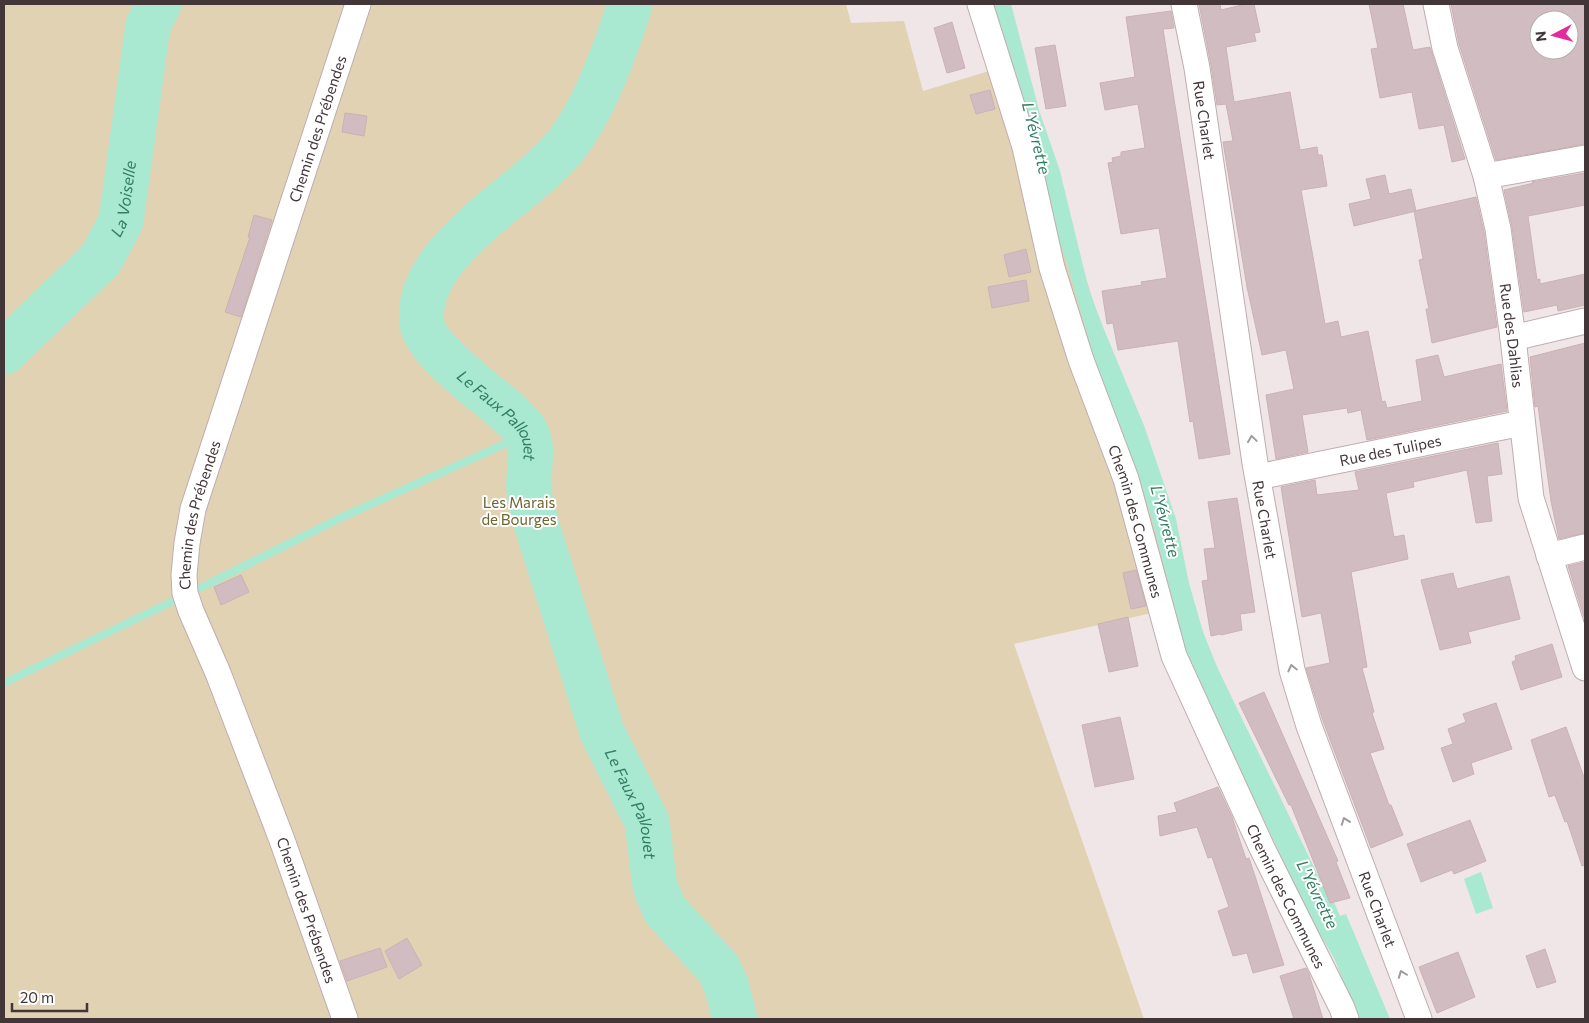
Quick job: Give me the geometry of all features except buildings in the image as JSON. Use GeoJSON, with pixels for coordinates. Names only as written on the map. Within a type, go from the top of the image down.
{"type":"FeatureCollection","features":[{"type":"Feature","properties":{"kind":"street","name":"Chemin des Prébendes"},"geometry":{"type":"LineString","coordinates":[[345,1019],[282,840],[218,673],[191,611],[184,575],[186,544],[193,509],[358,4]]}},
{"type":"Feature","properties":{"kind":"street","name":"Chemin des Communes"},"geometry":{"type":"LineString","coordinates":[[980,4],[1025,147],[1052,268],[1081,360],[1126,479],[1174,656],[1262,848],[1346,1019]]}},
{"type":"Feature","properties":{"kind":"street","name":"Rue Charlet"},"geometry":{"type":"LineString","coordinates":[[1184,4],[1197,68],[1258,477],[1292,670],[1309,726],[1419,1019]]}},
{"type":"Feature","properties":{"kind":"street","name":"Rue des Dahlias"},"geometry":{"type":"LineString","coordinates":[[1436,4],[1445,48],[1486,176],[1498,229],[1513,338],[1531,498],[1585,668]]}},
{"type":"Feature","properties":{"kind":"street"},"geometry":{"type":"LineString","coordinates":[[1486,176],[1585,158]]}},
{"type":"Feature","properties":{"kind":"street"},"geometry":{"type":"LineString","coordinates":[[1513,338],[1585,321]]}},
{"type":"Feature","properties":{"kind":"street","name":"Rue des Tulipes"},"geometry":{"type":"LineString","coordinates":[[1258,477],[1522,423]]}},
{"type":"Feature","properties":{"kind":"street"},"geometry":{"type":"LineString","coordinates":[[1549,556],[1585,547]]}},
{"type":"Feature","properties":{"kind":"green space","name":"Les Marais de Bourges"},"geometry":{"type":"Polygon","coordinates":[[[4,4],[846,4],[851,23],[904,21],[923,91],[1019,62],[1183,591],[1174,608],[1014,644],[1144,1019],[4,1019],[4,4]]]}},
{"type":"Feature","properties":{"kind":"water","name":"L'Yévrette"},"geometry":{"type":"Polygon","coordinates":[[[989,4],[1011,4],[1039,110],[1060,171],[1089,290],[1145,428],[1176,519],[1189,583],[1203,632],[1218,669],[1326,892],[1334,902],[1340,916],[1346,914],[1390,1019],[1358,1019],[1334,958],[1313,923],[1187,656],[1152,520],[1139,478],[1103,391],[1067,263],[1043,194],[989,4]]]}},
{"type":"Feature","properties":{"kind":"water"},"geometry":{"type":"Polygon","coordinates":[[[536,429],[540,470],[548,506],[614,725],[659,821],[662,838],[664,883],[678,906],[720,942],[732,957],[742,983],[749,1019],[735,1019],[724,975],[658,900],[646,824],[598,727],[545,541],[520,436],[536,429]]]}},
{"type":"Feature","properties":{"kind":"water"},"geometry":{"type":"Polygon","coordinates":[[[1481,872],[1493,908],[1476,914],[1464,879],[1481,872]]]}},
{"type":"Feature","properties":{"kind":"waterway","name":"La Voiselle"},"geometry":{"type":"LineString","coordinates":[[4,352],[101,259],[121,221],[148,25],[159,4]]}},
{"type":"Feature","properties":{"kind":"waterway","name":"Le Faux Pallouet"},"geometry":{"type":"LineString","coordinates":[[630,4],[604,77],[587,113],[577,129],[567,144],[549,163],[476,225],[435,271],[424,296],[422,323],[426,334],[446,359],[510,414],[526,431],[531,454],[529,490],[536,523],[602,732],[647,822],[655,887],[665,910],[718,968],[726,984],[735,1019]]}},
{"type":"Feature","properties":{"kind":"waterway"},"geometry":{"type":"LineString","coordinates":[[192,592],[340,518],[527,434]]}},
{"type":"Feature","properties":{"kind":"waterway"},"geometry":{"type":"LineString","coordinates":[[4,683],[179,598]]}}]}
